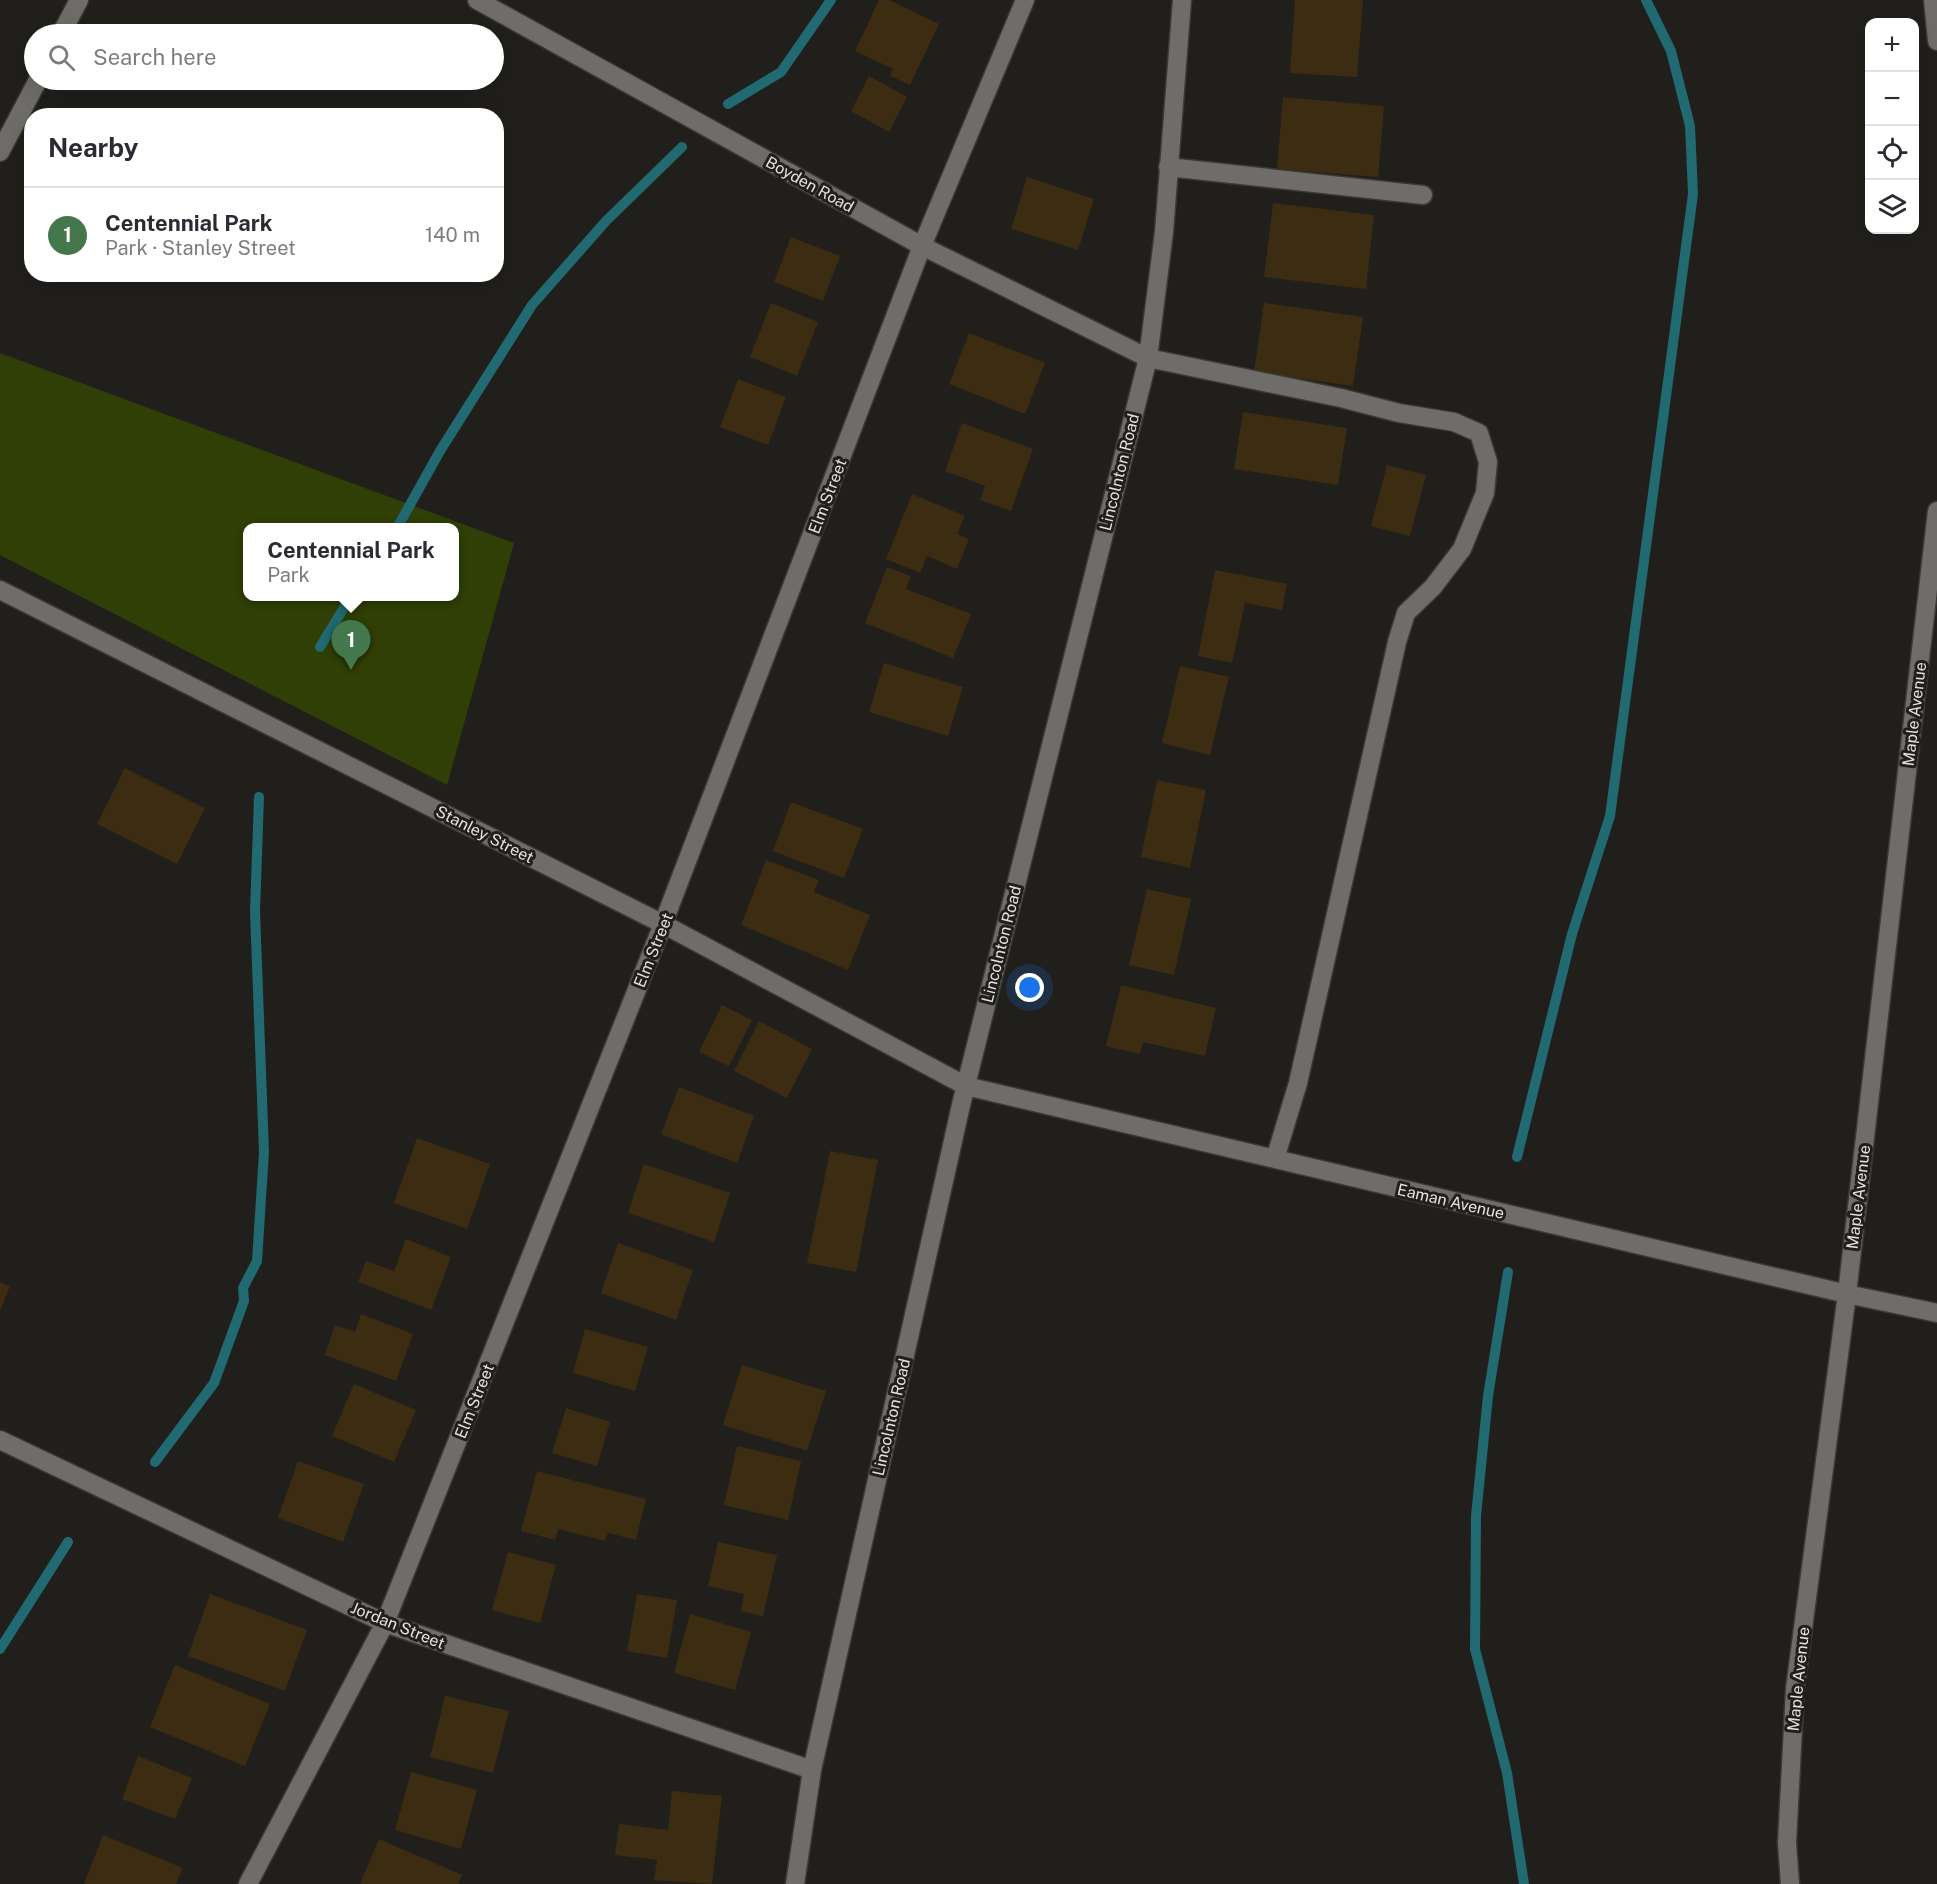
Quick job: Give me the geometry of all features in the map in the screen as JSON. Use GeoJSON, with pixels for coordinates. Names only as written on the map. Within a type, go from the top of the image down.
{"type":"FeatureCollection","features":[{"type":"Feature","properties":{"kind":"street"},"geometry":{"type":"LineString","coordinates":[[66,24],[79,0]]}},
{"type":"Feature","properties":{"kind":"street","name":"Boyden Road"},"geometry":{"type":"LineString","coordinates":[[477,0],[922,246],[1148,358],[1341,398],[1399,413],[1454,422],[1479,433],[1488,462],[1485,493],[1462,549],[1433,587],[1406,613],[1397,642],[1298,1083],[1275,1159]]}},
{"type":"Feature","properties":{"kind":"street","name":"Elm Street"},"geometry":{"type":"LineString","coordinates":[[248,1884],[385,1623],[663,924],[922,246],[1025,0]]}},
{"type":"Feature","properties":{"kind":"street","name":"Lincolnton Road"},"geometry":{"type":"LineString","coordinates":[[795,1884],[812,1770],[966,1086],[1148,358],[1164,232],[1182,0]]}},
{"type":"Feature","properties":{"kind":"street"},"geometry":{"type":"LineString","coordinates":[[1933,0],[1937,41]]}},
{"type":"Feature","properties":{"kind":"street"},"geometry":{"type":"LineString","coordinates":[[0,152],[33,90]]}},
{"type":"Feature","properties":{"kind":"street"},"geometry":{"type":"LineString","coordinates":[[1168,168],[1423,195]]}},
{"type":"Feature","properties":{"kind":"street","name":"Maple Avenue"},"geometry":{"type":"LineString","coordinates":[[1790,1884],[1787,1844],[1795,1689],[1847,1294],[1937,511]]}},
{"type":"Feature","properties":{"kind":"street","name":"Stanley Street"},"geometry":{"type":"LineString","coordinates":[[0,590],[663,924],[966,1086]]}},
{"type":"Feature","properties":{"kind":"street","name":"Eaman Avenue"},"geometry":{"type":"LineString","coordinates":[[966,1086],[1847,1294],[1937,1313]]}},
{"type":"Feature","properties":{"kind":"street","name":"Jordan Street"},"geometry":{"type":"LineString","coordinates":[[0,1440],[385,1623],[812,1770]]}},
{"type":"Feature","properties":{"kind":"green space"},"geometry":{"type":"Polygon","coordinates":[[[0,353],[514,543],[447,785],[0,555],[0,353]]]}},
{"type":"Feature","properties":{"kind":"building"},"geometry":{"type":"Polygon","coordinates":[[[879,0],[889,0],[939,24],[910,85],[890,76],[893,69],[855,51],[879,0]]]}},
{"type":"Feature","properties":{"kind":"building"},"geometry":{"type":"Polygon","coordinates":[[[1295,0],[1363,0],[1357,77],[1290,73],[1295,0]]]}},
{"type":"Feature","properties":{"kind":"building"},"geometry":{"type":"Polygon","coordinates":[[[869,76],[907,97],[889,132],[851,111],[869,76]]]}},
{"type":"Feature","properties":{"kind":"building"},"geometry":{"type":"Polygon","coordinates":[[[1283,97],[1384,106],[1378,177],[1277,169],[1283,97]]]}},
{"type":"Feature","properties":{"kind":"building"},"geometry":{"type":"Polygon","coordinates":[[[1027,177],[1094,199],[1078,250],[1011,229],[1027,177]]]}},
{"type":"Feature","properties":{"kind":"building"},"geometry":{"type":"Polygon","coordinates":[[[1273,203],[1374,215],[1366,289],[1264,277],[1273,203]]]}},
{"type":"Feature","properties":{"kind":"building"},"geometry":{"type":"Polygon","coordinates":[[[791,237],[840,256],[823,301],[774,282],[791,237]]]}},
{"type":"Feature","properties":{"kind":"building"},"geometry":{"type":"Polygon","coordinates":[[[771,303],[818,322],[797,376],[750,357],[771,303]]]}},
{"type":"Feature","properties":{"kind":"building"},"geometry":{"type":"Polygon","coordinates":[[[1264,303],[1363,317],[1353,386],[1254,372],[1264,303]]]}},
{"type":"Feature","properties":{"kind":"building"},"geometry":{"type":"Polygon","coordinates":[[[969,333],[1045,363],[1025,414],[949,384],[969,333]]]}},
{"type":"Feature","properties":{"kind":"building"},"geometry":{"type":"Polygon","coordinates":[[[738,379],[786,397],[768,445],[720,427],[738,379]]]}},
{"type":"Feature","properties":{"kind":"building"},"geometry":{"type":"Polygon","coordinates":[[[1243,412],[1347,428],[1338,485],[1234,469],[1243,412]]]}},
{"type":"Feature","properties":{"kind":"building"},"geometry":{"type":"Polygon","coordinates":[[[962,423],[1033,449],[1011,511],[980,500],[985,486],[945,471],[962,423]]]}},
{"type":"Feature","properties":{"kind":"building"},"geometry":{"type":"Polygon","coordinates":[[[1387,465],[1426,475],[1410,536],[1371,526],[1387,465]]]}},
{"type":"Feature","properties":{"kind":"building"},"geometry":{"type":"Polygon","coordinates":[[[912,494],[965,516],[957,534],[969,539],[957,569],[927,556],[920,573],[886,559],[912,494]]]}},
{"type":"Feature","properties":{"kind":"building"},"geometry":{"type":"Polygon","coordinates":[[[887,567],[911,576],[906,589],[971,614],[953,658],[865,623],[887,567]]]}},
{"type":"Feature","properties":{"kind":"building"},"geometry":{"type":"Polygon","coordinates":[[[1215,570],[1287,584],[1282,610],[1245,603],[1232,663],[1198,656],[1215,570]]]}},
{"type":"Feature","properties":{"kind":"building"},"geometry":{"type":"Polygon","coordinates":[[[884,663],[963,687],[948,736],[869,712],[884,663]]]}},
{"type":"Feature","properties":{"kind":"building"},"geometry":{"type":"Polygon","coordinates":[[[1180,666],[1229,677],[1210,755],[1162,743],[1180,666]]]}},
{"type":"Feature","properties":{"kind":"building"},"geometry":{"type":"Polygon","coordinates":[[[125,768],[205,808],[177,864],[97,824],[125,768]]]}},
{"type":"Feature","properties":{"kind":"building"},"geometry":{"type":"Polygon","coordinates":[[[1157,780],[1206,790],[1190,868],[1141,857],[1157,780]]]}},
{"type":"Feature","properties":{"kind":"building"},"geometry":{"type":"Polygon","coordinates":[[[791,802],[863,829],[844,878],[773,851],[791,802]]]}},
{"type":"Feature","properties":{"kind":"building"},"geometry":{"type":"Polygon","coordinates":[[[766,860],[819,880],[814,892],[870,915],[848,970],[741,925],[766,860]]]}},
{"type":"Feature","properties":{"kind":"building"},"geometry":{"type":"Polygon","coordinates":[[[1147,889],[1191,899],[1174,975],[1129,965],[1147,889]]]}},
{"type":"Feature","properties":{"kind":"building"},"geometry":{"type":"Polygon","coordinates":[[[1121,985],[1216,1008],[1205,1056],[1143,1042],[1140,1054],[1106,1046],[1121,985]]]}},
{"type":"Feature","properties":{"kind":"building"},"geometry":{"type":"Polygon","coordinates":[[[722,1005],[752,1020],[729,1066],[699,1052],[722,1005]]]}},
{"type":"Feature","properties":{"kind":"building"},"geometry":{"type":"Polygon","coordinates":[[[759,1021],[812,1049],[787,1098],[734,1071],[759,1021]]]}},
{"type":"Feature","properties":{"kind":"building"},"geometry":{"type":"Polygon","coordinates":[[[679,1087],[754,1116],[737,1163],[661,1134],[679,1087]]]}},
{"type":"Feature","properties":{"kind":"building"},"geometry":{"type":"Polygon","coordinates":[[[417,1138],[490,1164],[467,1229],[394,1203],[417,1138]]]}},
{"type":"Feature","properties":{"kind":"building"},"geometry":{"type":"Polygon","coordinates":[[[830,1151],[878,1160],[856,1272],[807,1263],[830,1151]]]}},
{"type":"Feature","properties":{"kind":"building"},"geometry":{"type":"Polygon","coordinates":[[[644,1164],[730,1193],[714,1242],[628,1213],[644,1164]]]}},
{"type":"Feature","properties":{"kind":"building"},"geometry":{"type":"Polygon","coordinates":[[[406,1239],[451,1257],[431,1310],[358,1282],[366,1261],[394,1271],[406,1239]]]}},
{"type":"Feature","properties":{"kind":"building"},"geometry":{"type":"Polygon","coordinates":[[[618,1243],[693,1270],[676,1320],[601,1293],[618,1243]]]}},
{"type":"Feature","properties":{"kind":"building"},"geometry":{"type":"Polygon","coordinates":[[[0,1282],[10,1286],[0,1311],[0,1282]]]}},
{"type":"Feature","properties":{"kind":"building"},"geometry":{"type":"Polygon","coordinates":[[[361,1314],[413,1334],[396,1381],[325,1355],[335,1325],[355,1332],[361,1314]]]}},
{"type":"Feature","properties":{"kind":"building"},"geometry":{"type":"Polygon","coordinates":[[[585,1329],[648,1347],[635,1391],[573,1373],[585,1329]]]}},
{"type":"Feature","properties":{"kind":"building"},"geometry":{"type":"Polygon","coordinates":[[[742,1365],[826,1391],[807,1451],[723,1425],[742,1365]]]}},
{"type":"Feature","properties":{"kind":"building"},"geometry":{"type":"Polygon","coordinates":[[[354,1384],[416,1410],[394,1462],[332,1436],[354,1384]]]}},
{"type":"Feature","properties":{"kind":"building"},"geometry":{"type":"Polygon","coordinates":[[[566,1408],[610,1422],[597,1466],[552,1453],[566,1408]]]}},
{"type":"Feature","properties":{"kind":"building"},"geometry":{"type":"Polygon","coordinates":[[[737,1446],[801,1461],[788,1520],[724,1505],[737,1446]]]}},
{"type":"Feature","properties":{"kind":"building"},"geometry":{"type":"Polygon","coordinates":[[[298,1461],[364,1484],[343,1542],[278,1518],[298,1461]]]}},
{"type":"Feature","properties":{"kind":"building"},"geometry":{"type":"Polygon","coordinates":[[[537,1471],[646,1499],[636,1540],[608,1533],[605,1541],[558,1529],[555,1540],[521,1531],[537,1471]]]}},
{"type":"Feature","properties":{"kind":"building"},"geometry":{"type":"Polygon","coordinates":[[[718,1542],[777,1555],[763,1616],[741,1611],[744,1594],[708,1586],[718,1542]]]}},
{"type":"Feature","properties":{"kind":"building"},"geometry":{"type":"Polygon","coordinates":[[[508,1552],[556,1565],[540,1623],[492,1610],[508,1552]]]}},
{"type":"Feature","properties":{"kind":"building"},"geometry":{"type":"Polygon","coordinates":[[[210,1594],[307,1630],[285,1691],[188,1656],[210,1594]]]}},
{"type":"Feature","properties":{"kind":"building"},"geometry":{"type":"Polygon","coordinates":[[[637,1594],[677,1600],[667,1658],[627,1651],[637,1594]]]}},
{"type":"Feature","properties":{"kind":"building"},"geometry":{"type":"Polygon","coordinates":[[[690,1614],[751,1632],[735,1690],[674,1673],[690,1614]]]}},
{"type":"Feature","properties":{"kind":"building"},"geometry":{"type":"Polygon","coordinates":[[[175,1665],[270,1704],[245,1766],[150,1727],[175,1665]]]}},
{"type":"Feature","properties":{"kind":"building"},"geometry":{"type":"Polygon","coordinates":[[[445,1696],[509,1711],[493,1773],[430,1757],[445,1696]]]}},
{"type":"Feature","properties":{"kind":"building"},"geometry":{"type":"Polygon","coordinates":[[[138,1756],[192,1778],[175,1819],[122,1799],[138,1756]]]}},
{"type":"Feature","properties":{"kind":"building"},"geometry":{"type":"Polygon","coordinates":[[[411,1772],[477,1790],[461,1849],[395,1830],[411,1772]]]}},
{"type":"Feature","properties":{"kind":"building"},"geometry":{"type":"Polygon","coordinates":[[[672,1791],[722,1796],[712,1884],[654,1880],[657,1860],[615,1855],[619,1824],[668,1830],[672,1791]]]}},
{"type":"Feature","properties":{"kind":"building"},"geometry":{"type":"Polygon","coordinates":[[[103,1835],[183,1868],[176,1884],[84,1884],[103,1835]]]}},
{"type":"Feature","properties":{"kind":"building"},"geometry":{"type":"Polygon","coordinates":[[[379,1839],[462,1875],[458,1884],[360,1884],[379,1839]]]}},
{"type":"Feature","properties":{"kind":"waterway"},"geometry":{"type":"LineString","coordinates":[[728,104],[781,72],[831,0]]}},
{"type":"Feature","properties":{"kind":"waterway"},"geometry":{"type":"LineString","coordinates":[[1517,1157],[1572,934],[1610,816],[1693,194],[1690,126],[1671,51],[1646,0]]}},
{"type":"Feature","properties":{"kind":"waterway"},"geometry":{"type":"LineString","coordinates":[[400,523],[440,451],[532,305],[606,221],[682,147]]}},
{"type":"Feature","properties":{"kind":"waterway"},"geometry":{"type":"LineString","coordinates":[[320,647],[348,601]]}},
{"type":"Feature","properties":{"kind":"waterway"},"geometry":{"type":"LineString","coordinates":[[155,1462],[214,1383],[244,1301],[243,1288],[257,1261],[264,1152],[255,911],[259,797]]}},
{"type":"Feature","properties":{"kind":"waterway"},"geometry":{"type":"LineString","coordinates":[[1508,1272],[1488,1396],[1476,1516],[1475,1649],[1507,1773],[1524,1884]]}},
{"type":"Feature","properties":{"kind":"waterway"},"geometry":{"type":"LineString","coordinates":[[0,1649],[68,1542]]}},
{"type":"Feature","properties":{"kind":"place","name":"Centennial Park"},"geometry":{"type":"Point","coordinates":[351,670]}}]}
